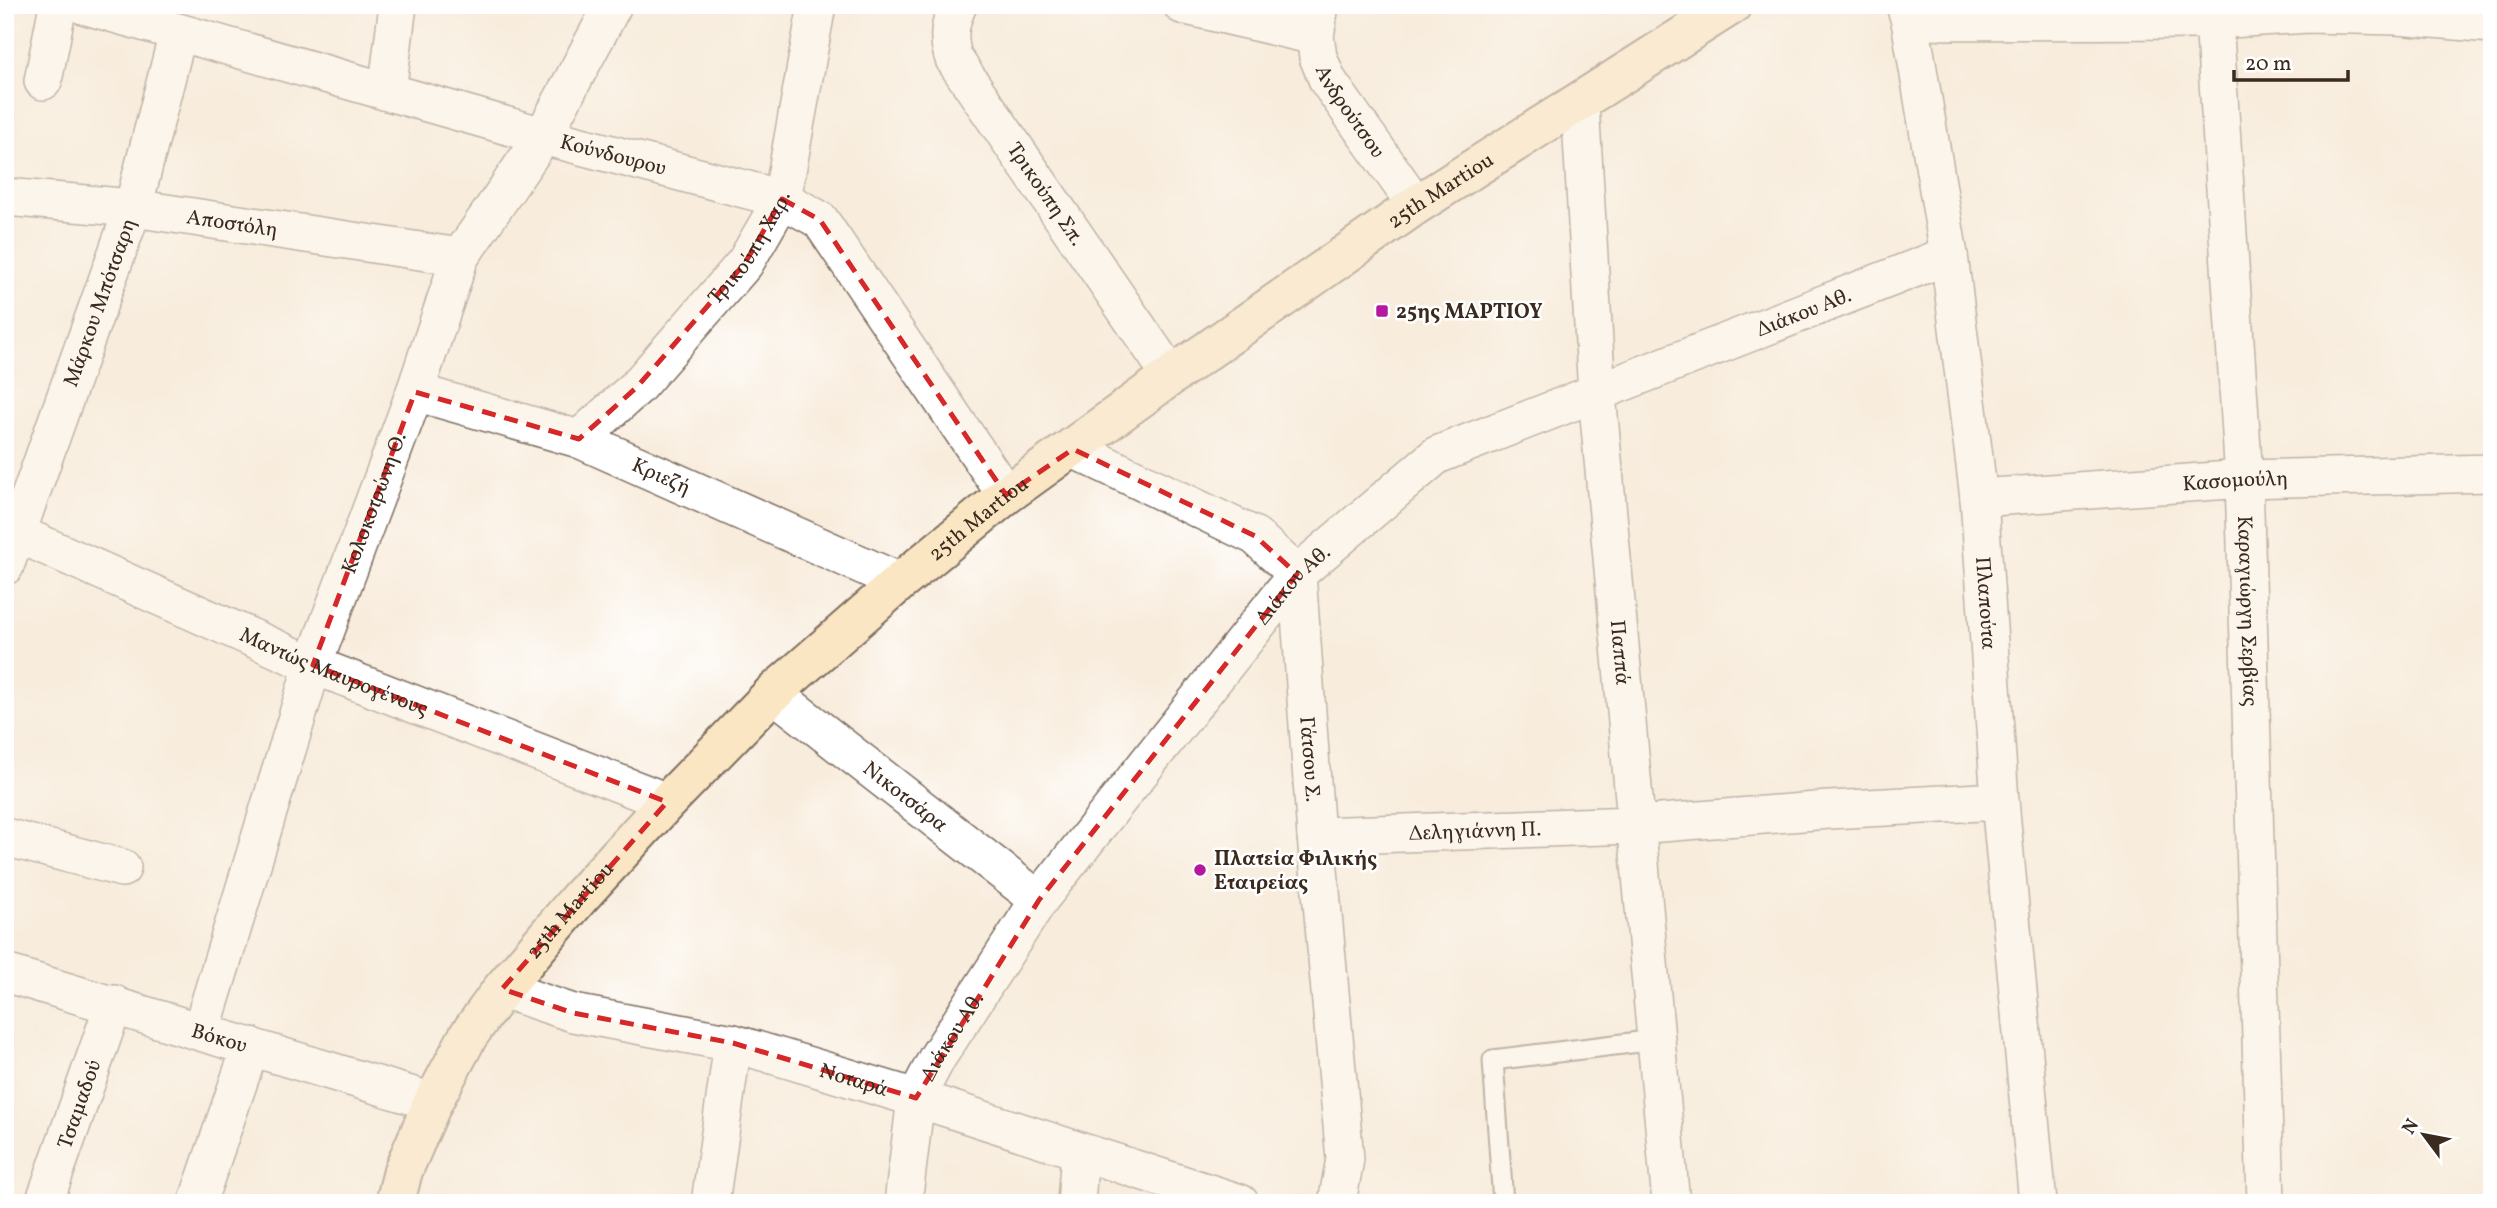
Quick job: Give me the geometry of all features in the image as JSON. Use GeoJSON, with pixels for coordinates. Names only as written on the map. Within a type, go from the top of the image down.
{"type":"FeatureCollection","features":[{"type":"Feature","properties":{"kind":"main road","name":"25th Martiou"},"geometry":{"type":"LineString","coordinates":[[395,1203],[403,1171],[433,1102],[468,1036],[502,989],[579,898],[773,693],[900,582],[1006,495],[1171,376],[1416,205],[1732,5]]}},
{"type":"Feature","properties":{"kind":"street"},"geometry":{"type":"LineString","coordinates":[[44,81],[58,5]]}},
{"type":"Feature","properties":{"kind":"street","name":"Κούνδουρου"},"geometry":{"type":"LineString","coordinates":[[83,5],[543,136],[782,199],[820,220],[1006,495]]}},
{"type":"Feature","properties":{"kind":"street"},"geometry":{"type":"LineString","coordinates":[[387,92],[398,5]]}},
{"type":"Feature","properties":{"kind":"street","name":"Κολοκοτρώνη Θ."},"geometry":{"type":"LineString","coordinates":[[201,1031],[313,665],[415,392],[460,257],[543,136],[613,5]]}},
{"type":"Feature","properties":{"kind":"street","name":"Τρικούπη Χαρ."},"geometry":{"type":"LineString","coordinates":[[579,439],[637,387],[745,263],[782,199],[817,5]]}},
{"type":"Feature","properties":{"kind":"street","name":"Τρικούπη Σπ."},"geometry":{"type":"LineString","coordinates":[[958,5],[950,23],[948,43],[954,59],[1171,376]]}},
{"type":"Feature","properties":{"kind":"street"},"geometry":{"type":"LineString","coordinates":[[1182,5],[1318,21]]}},
{"type":"Feature","properties":{"kind":"street"},"geometry":{"type":"LineString","coordinates":[[1908,13],[2214,20],[2308,14],[2397,16],[2492,24]]}},
{"type":"Feature","properties":{"kind":"street","name":"Πλαπούτα"},"geometry":{"type":"LineString","coordinates":[[1908,13],[1949,255],[1979,498],[2000,801],[2038,1203]]}},
{"type":"Feature","properties":{"kind":"street","name":"Καραγιώργη Σερβίας"},"geometry":{"type":"LineString","coordinates":[[2214,20],[2244,479],[2266,1203]]}},
{"type":"Feature","properties":{"kind":"street","name":"Ανδρούτσου"},"geometry":{"type":"LineString","coordinates":[[1318,21],[1318,57],[1328,81],[1416,205]]}},
{"type":"Feature","properties":{"kind":"street","name":"Μάρκου Μπότσαρη"},"geometry":{"type":"LineString","coordinates":[[5,566],[11,530],[133,208],[178,33]]}},
{"type":"Feature","properties":{"kind":"street","name":"Παππά"},"geometry":{"type":"LineString","coordinates":[[1580,103],[1597,394],[1671,1203]]}},
{"type":"Feature","properties":{"kind":"street","name":"Αποστόλη"},"geometry":{"type":"LineString","coordinates":[[5,197],[133,208],[460,257]]}},
{"type":"Feature","properties":{"kind":"street","name":"Διάκου Αθ."},"geometry":{"type":"LineString","coordinates":[[903,1203],[916,1098],[937,1058],[1039,900],[1297,574],[1437,455],[1949,255]]}},
{"type":"Feature","properties":{"kind":"street","name":"Κριεζή"},"geometry":{"type":"LineString","coordinates":[[415,392],[579,439],[900,582]]}},
{"type":"Feature","properties":{"kind":"street"},"geometry":{"type":"LineString","coordinates":[[1073,449],[1255,536],[1297,574]]}},
{"type":"Feature","properties":{"kind":"street","name":"Κασομούλη"},"geometry":{"type":"LineString","coordinates":[[1979,498],[2244,479],[2492,473]]}},
{"type":"Feature","properties":{"kind":"street","name":"Μαντώς Μαυρογένους"},"geometry":{"type":"LineString","coordinates":[[11,530],[313,665],[667,802]]}},
{"type":"Feature","properties":{"kind":"street","name":"Γάτσου Σ."},"geometry":{"type":"LineString","coordinates":[[1297,574],[1316,836],[1345,1159],[1338,1203]]}},
{"type":"Feature","properties":{"kind":"street","name":"Νικοτσάρα"},"geometry":{"type":"LineString","coordinates":[[773,693],[1039,900]]}},
{"type":"Feature","properties":{"kind":"street","name":"Δεληγιάννη Π."},"geometry":{"type":"LineString","coordinates":[[1316,836],[1635,825],[1829,810],[2000,801]]}},
{"type":"Feature","properties":{"kind":"street"},"geometry":{"type":"LineString","coordinates":[[5,837],[122,868]]}},
{"type":"Feature","properties":{"kind":"street","name":"Βόκου"},"geometry":{"type":"LineString","coordinates":[[5,973],[433,1102]]}},
{"type":"Feature","properties":{"kind":"street","name":"Νοταρά"},"geometry":{"type":"LineString","coordinates":[[502,989],[573,1013],[733,1043],[916,1098],[1240,1203]]}},
{"type":"Feature","properties":{"kind":"street","name":"Τσαμαδού"},"geometry":{"type":"LineString","coordinates":[[44,1203],[114,1004]]}},
{"type":"Feature","properties":{"kind":"street"},"geometry":{"type":"LineString","coordinates":[[710,1203],[733,1043]]}},
{"type":"Feature","properties":{"kind":"street"},"geometry":{"type":"LineString","coordinates":[[197,1203],[251,1046]]}},
{"type":"Feature","properties":{"kind":"street"},"geometry":{"type":"LineString","coordinates":[[1076,1203],[1080,1152]]}},
{"type":"Feature","properties":{"kind":"lane"},"geometry":{"type":"LineString","coordinates":[[1503,1203],[1493,1060],[1655,1040]]}},
{"type":"Feature","properties":{"kind":"highlighted area"},"geometry":{"type":"Polygon","coordinates":[[[782,199],[820,220],[1006,495],[1073,449],[1255,536],[1297,574],[1039,900],[916,1098],[733,1043],[573,1013],[502,989],[667,802],[313,665],[415,392],[579,439],[637,387],[745,263],[782,199]]]}},
{"type":"Feature","properties":{"kind":"place","name":"25ης ΜΑΡΤΙΟΥ"},"geometry":{"type":"Point","coordinates":[1382,311]}},
{"type":"Feature","properties":{"kind":"place","name":"Πλατεία Φιλικής Εταιρείας"},"geometry":{"type":"Point","coordinates":[1200,870]}}]}
